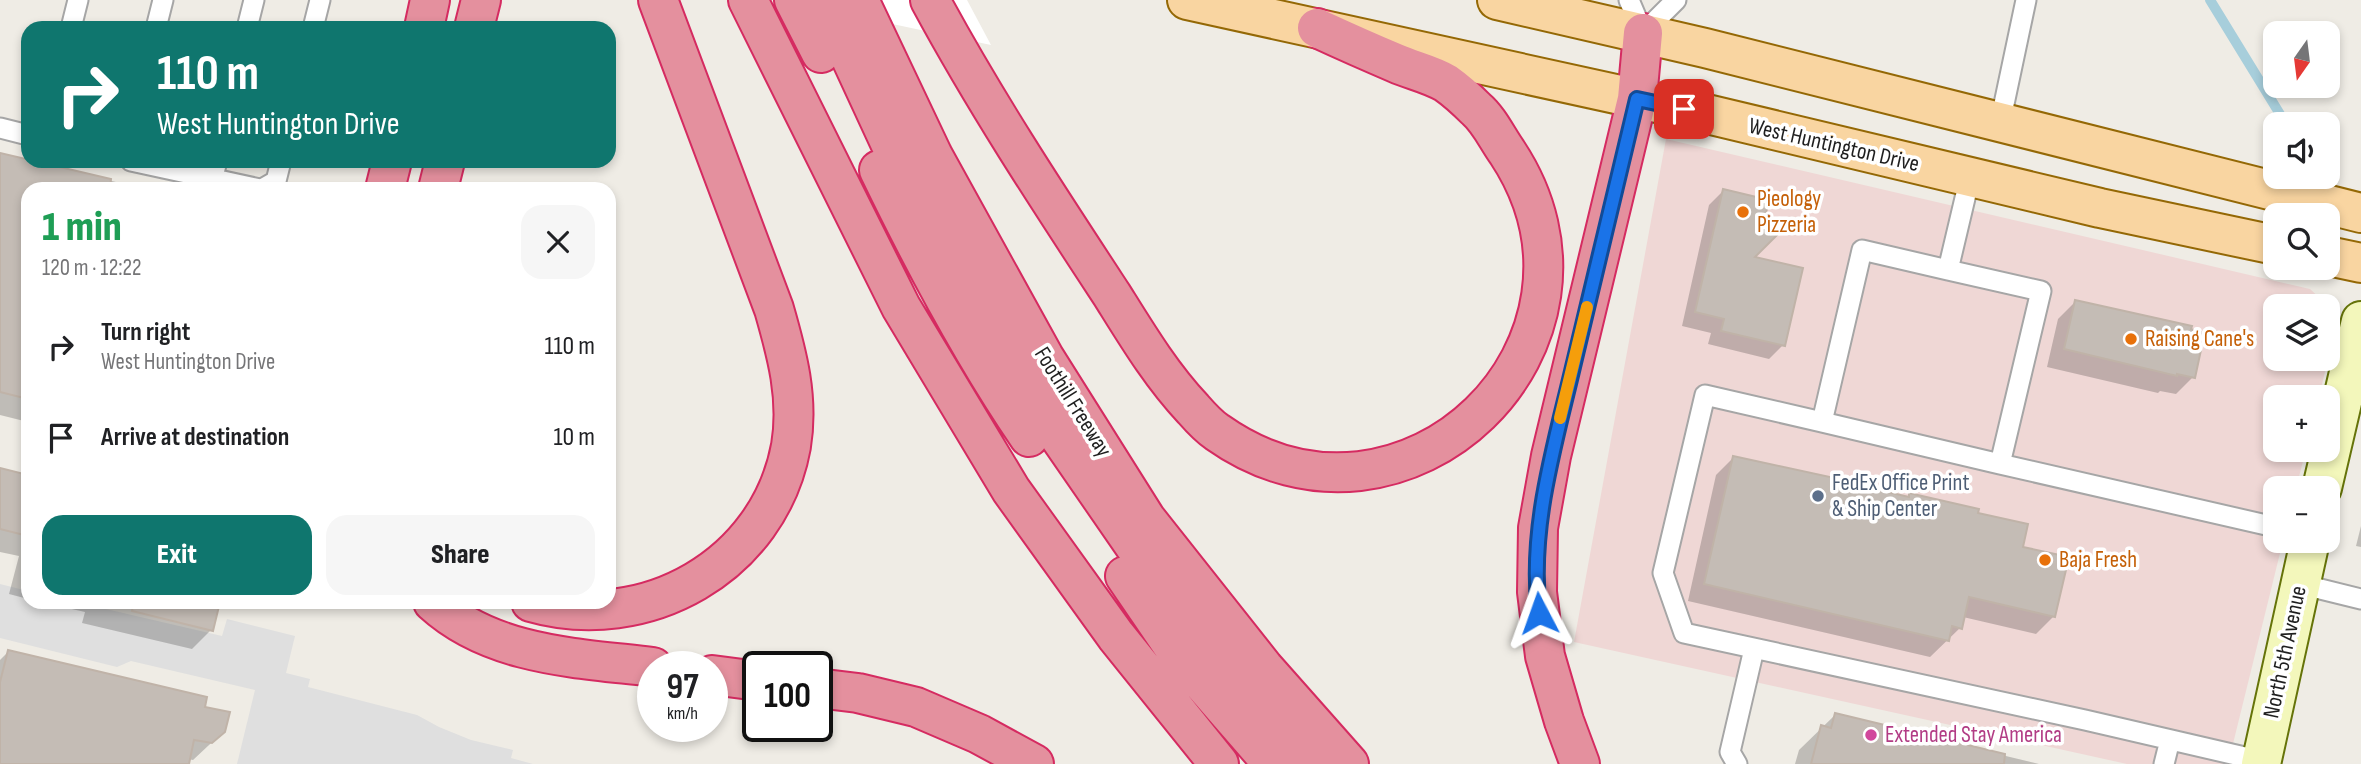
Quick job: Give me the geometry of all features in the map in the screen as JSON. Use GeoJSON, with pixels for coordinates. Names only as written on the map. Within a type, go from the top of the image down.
{"type":"FeatureCollection","features":[{"type":"Feature","properties":{"kind":"highway"},"geometry":{"type":"LineString","coordinates":[[426,21],[430,0]]}},
{"type":"Feature","properties":{"kind":"highway"},"geometry":{"type":"LineString","coordinates":[[476,21],[481,0]]}},
{"type":"Feature","properties":{"kind":"highway"},"geometry":{"type":"LineString","coordinates":[[559,609],[594,612],[624,609],[651,602],[703,578],[725,561],[766,512],[783,474],[791,446],[793,385],[774,309],[658,0]]}},
{"type":"Feature","properties":{"kind":"highway"},"geometry":{"type":"LineString","coordinates":[[748,0],[901,307],[1011,491],[1115,636],[1219,764]]}},
{"type":"Feature","properties":{"kind":"highway"},"geometry":{"type":"LineString","coordinates":[[930,0],[1050,200],[1170,384],[1213,430],[1268,461],[1330,472],[1363,471],[1393,466],[1423,454],[1450,439],[1497,397],[1528,343],[1542,283],[1542,251],[1528,192],[1515,164],[1480,112],[1445,83],[1317,28]]}},
{"type":"Feature","properties":{"kind":"highway"},"geometry":{"type":"LineString","coordinates":[[828,5],[915,244],[1010,409],[1181,658],[1273,764]]}},
{"type":"Feature","properties":{"kind":"highway"},"geometry":{"type":"LineString","coordinates":[[828,5],[892,146],[1047,419],[1161,584],[1263,712],[1310,764]]}},
{"type":"Feature","properties":{"kind":"highway","name":"Foothill Freeway"},"geometry":{"type":"LineString","coordinates":[[828,5],[933,156],[1044,357],[1146,519],[1264,668],[1349,764]]}},
{"type":"Feature","properties":{"kind":"highway"},"geometry":{"type":"LineString","coordinates":[[1580,764],[1545,656],[1537,592],[1538,528],[1551,456],[1637,99],[1636,16]]}},
{"type":"Feature","properties":{"kind":"highway"},"geometry":{"type":"LineString","coordinates":[[443,609],[470,627],[512,645],[542,653],[637,665]]}},
{"type":"Feature","properties":{"kind":"highway"},"geometry":{"type":"LineString","coordinates":[[833,690],[916,707],[979,734],[1034,764]]}},
{"type":"Feature","properties":{"kind":"main road","name":"West Huntington Drive"},"geometry":{"type":"LineString","coordinates":[[1187,0],[1637,99],[2100,208],[2263,242]]}},
{"type":"Feature","properties":{"kind":"main road"},"geometry":{"type":"LineString","coordinates":[[1497,0],[1636,16],[2000,123],[2361,213]]}},
{"type":"Feature","properties":{"kind":"main road"},"geometry":{"type":"LineString","coordinates":[[2340,259],[2361,263]]}},
{"type":"Feature","properties":{"kind":"street"},"geometry":{"type":"LineString","coordinates":[[2325,476],[2361,321]]}},
{"type":"Feature","properties":{"kind":"street","name":"North 5th Avenue"},"geometry":{"type":"LineString","coordinates":[[2262,763],[2306,553]]}},
{"type":"Feature","properties":{"kind":"lane"},"geometry":{"type":"LineString","coordinates":[[73,21],[78,0]]}},
{"type":"Feature","properties":{"kind":"lane"},"geometry":{"type":"LineString","coordinates":[[158,21],[163,0]]}},
{"type":"Feature","properties":{"kind":"lane"},"geometry":{"type":"LineString","coordinates":[[249,21],[254,0]]}},
{"type":"Feature","properties":{"kind":"lane"},"geometry":{"type":"LineString","coordinates":[[315,21],[320,0]]}},
{"type":"Feature","properties":{"kind":"lane"},"geometry":{"type":"LineString","coordinates":[[1636,16],[1676,0]]}},
{"type":"Feature","properties":{"kind":"lane"},"geometry":{"type":"LineString","coordinates":[[2000,123],[2026,0]]}},
{"type":"Feature","properties":{"kind":"lane"},"geometry":{"type":"LineString","coordinates":[[0,128],[21,133]]}},
{"type":"Feature","properties":{"kind":"lane"},"geometry":{"type":"LineString","coordinates":[[189,168],[214,171],[243,182]]}},
{"type":"Feature","properties":{"kind":"lane"},"geometry":{"type":"LineString","coordinates":[[1948,270],[1970,177]]}},
{"type":"Feature","properties":{"kind":"lane"},"geometry":{"type":"LineString","coordinates":[[1822,422],[1862,250],[2041,291],[2000,464]]}},
{"type":"Feature","properties":{"kind":"lane"},"geometry":{"type":"LineString","coordinates":[[2262,763],[2085,720],[1684,633],[1663,573],[1704,395],[2263,524]]}},
{"type":"Feature","properties":{"kind":"lane"},"geometry":{"type":"LineString","coordinates":[[2300,584],[2361,600]]}},
{"type":"Feature","properties":{"kind":"lane"},"geometry":{"type":"LineString","coordinates":[[1737,764],[1730,752],[1754,649]]}},
{"type":"Feature","properties":{"kind":"lane"},"geometry":{"type":"LineString","coordinates":[[2164,764],[2170,740]]}},
{"type":"Feature","properties":{"kind":"shaded area"},"geometry":{"type":"Polygon","coordinates":[[[1666,139],[2310,289],[2315,294],[2263,294],[2263,371],[2325,371],[2322,385],[2263,385],[2263,462],[2303,462],[2299,476],[2263,476],[2263,553],[2280,553],[2228,764],[2127,764],[1574,642],[1666,139]]]}},
{"type":"Feature","properties":{"kind":"shaded area"},"geometry":{"type":"Polygon","coordinates":[[[0,584],[21,589],[21,609],[106,609],[222,636],[227,619],[295,636],[286,673],[310,679],[308,687],[417,715],[471,740],[513,750],[511,758],[533,764],[237,764],[255,690],[131,661],[117,667],[0,638],[0,584]]]}},
{"type":"Feature","properties":{"kind":"pier"},"geometry":{"type":"Polygon","coordinates":[[[792,0],[967,0],[991,45],[869,19],[792,0]]]}},
{"type":"Feature","properties":{"kind":"building"},"geometry":{"type":"Polygon","coordinates":[[[0,153],[21,158],[21,168],[64,168],[111,179],[111,182],[21,182],[21,397],[0,392],[0,153]]]}},
{"type":"Feature","properties":{"kind":"building"},"geometry":{"type":"Polygon","coordinates":[[[1723,189],[1769,200],[1766,213],[1782,230],[1755,257],[1803,268],[1785,346],[1721,331],[1724,319],[1695,312],[1723,189]]]}},
{"type":"Feature","properties":{"kind":"building"},"geometry":{"type":"Polygon","coordinates":[[[2075,300],[2192,326],[2191,329],[2201,332],[2198,349],[2201,350],[2195,378],[2064,349],[2075,300]]]}},
{"type":"Feature","properties":{"kind":"building"},"geometry":{"type":"Polygon","coordinates":[[[1733,456],[1909,497],[1909,493],[1979,509],[1978,513],[2028,524],[2023,547],[2069,557],[2055,617],[1969,597],[1962,629],[1952,626],[1949,641],[1704,584],[1733,456]]]}},
{"type":"Feature","properties":{"kind":"building"},"geometry":{"type":"Polygon","coordinates":[[[0,468],[21,473],[21,534],[0,529],[0,468]]]}},
{"type":"Feature","properties":{"kind":"building"},"geometry":{"type":"Polygon","coordinates":[[[132,609],[218,609],[213,631],[132,609]]]}},
{"type":"Feature","properties":{"kind":"building"},"geometry":{"type":"Polygon","coordinates":[[[8,650],[207,697],[205,707],[230,712],[225,732],[212,743],[194,740],[189,764],[0,764],[0,682],[8,650]]]}},
{"type":"Feature","properties":{"kind":"building","name":"Extended Stay America"},"geometry":{"type":"Polygon","coordinates":[[[1835,713],[2005,754],[2004,764],[1811,764],[1821,725],[1831,728],[1835,713]]]}},
{"type":"Feature","properties":{"kind":"waterway"},"geometry":{"type":"LineString","coordinates":[[2210,0],[2279,112]]}},
{"type":"Feature","properties":{"kind":"slow traffic"},"geometry":{"type":"LineString","coordinates":[[1560,418],[1587,307]]}},
{"type":"Feature","properties":{"kind":"place","name":"Pieology Pizzeria"},"geometry":{"type":"Point","coordinates":[1743,212]}},
{"type":"Feature","properties":{"kind":"place","name":"Raising Cane's"},"geometry":{"type":"Point","coordinates":[2131,339]}},
{"type":"Feature","properties":{"kind":"place","name":"FedEx Office Print & Ship Center"},"geometry":{"type":"Point","coordinates":[1818,496]}},
{"type":"Feature","properties":{"kind":"place","name":"Baja Fresh"},"geometry":{"type":"Point","coordinates":[2045,560]}},
{"type":"Feature","properties":{"kind":"place","name":"Extended Stay America"},"geometry":{"type":"Point","coordinates":[1871,735]}},
{"type":"Feature","properties":{"kind":"route"},"geometry":{"type":"LineString","coordinates":[[1539,613],[1538,528],[1551,456],[1637,99],[1684,109]]}}]}
